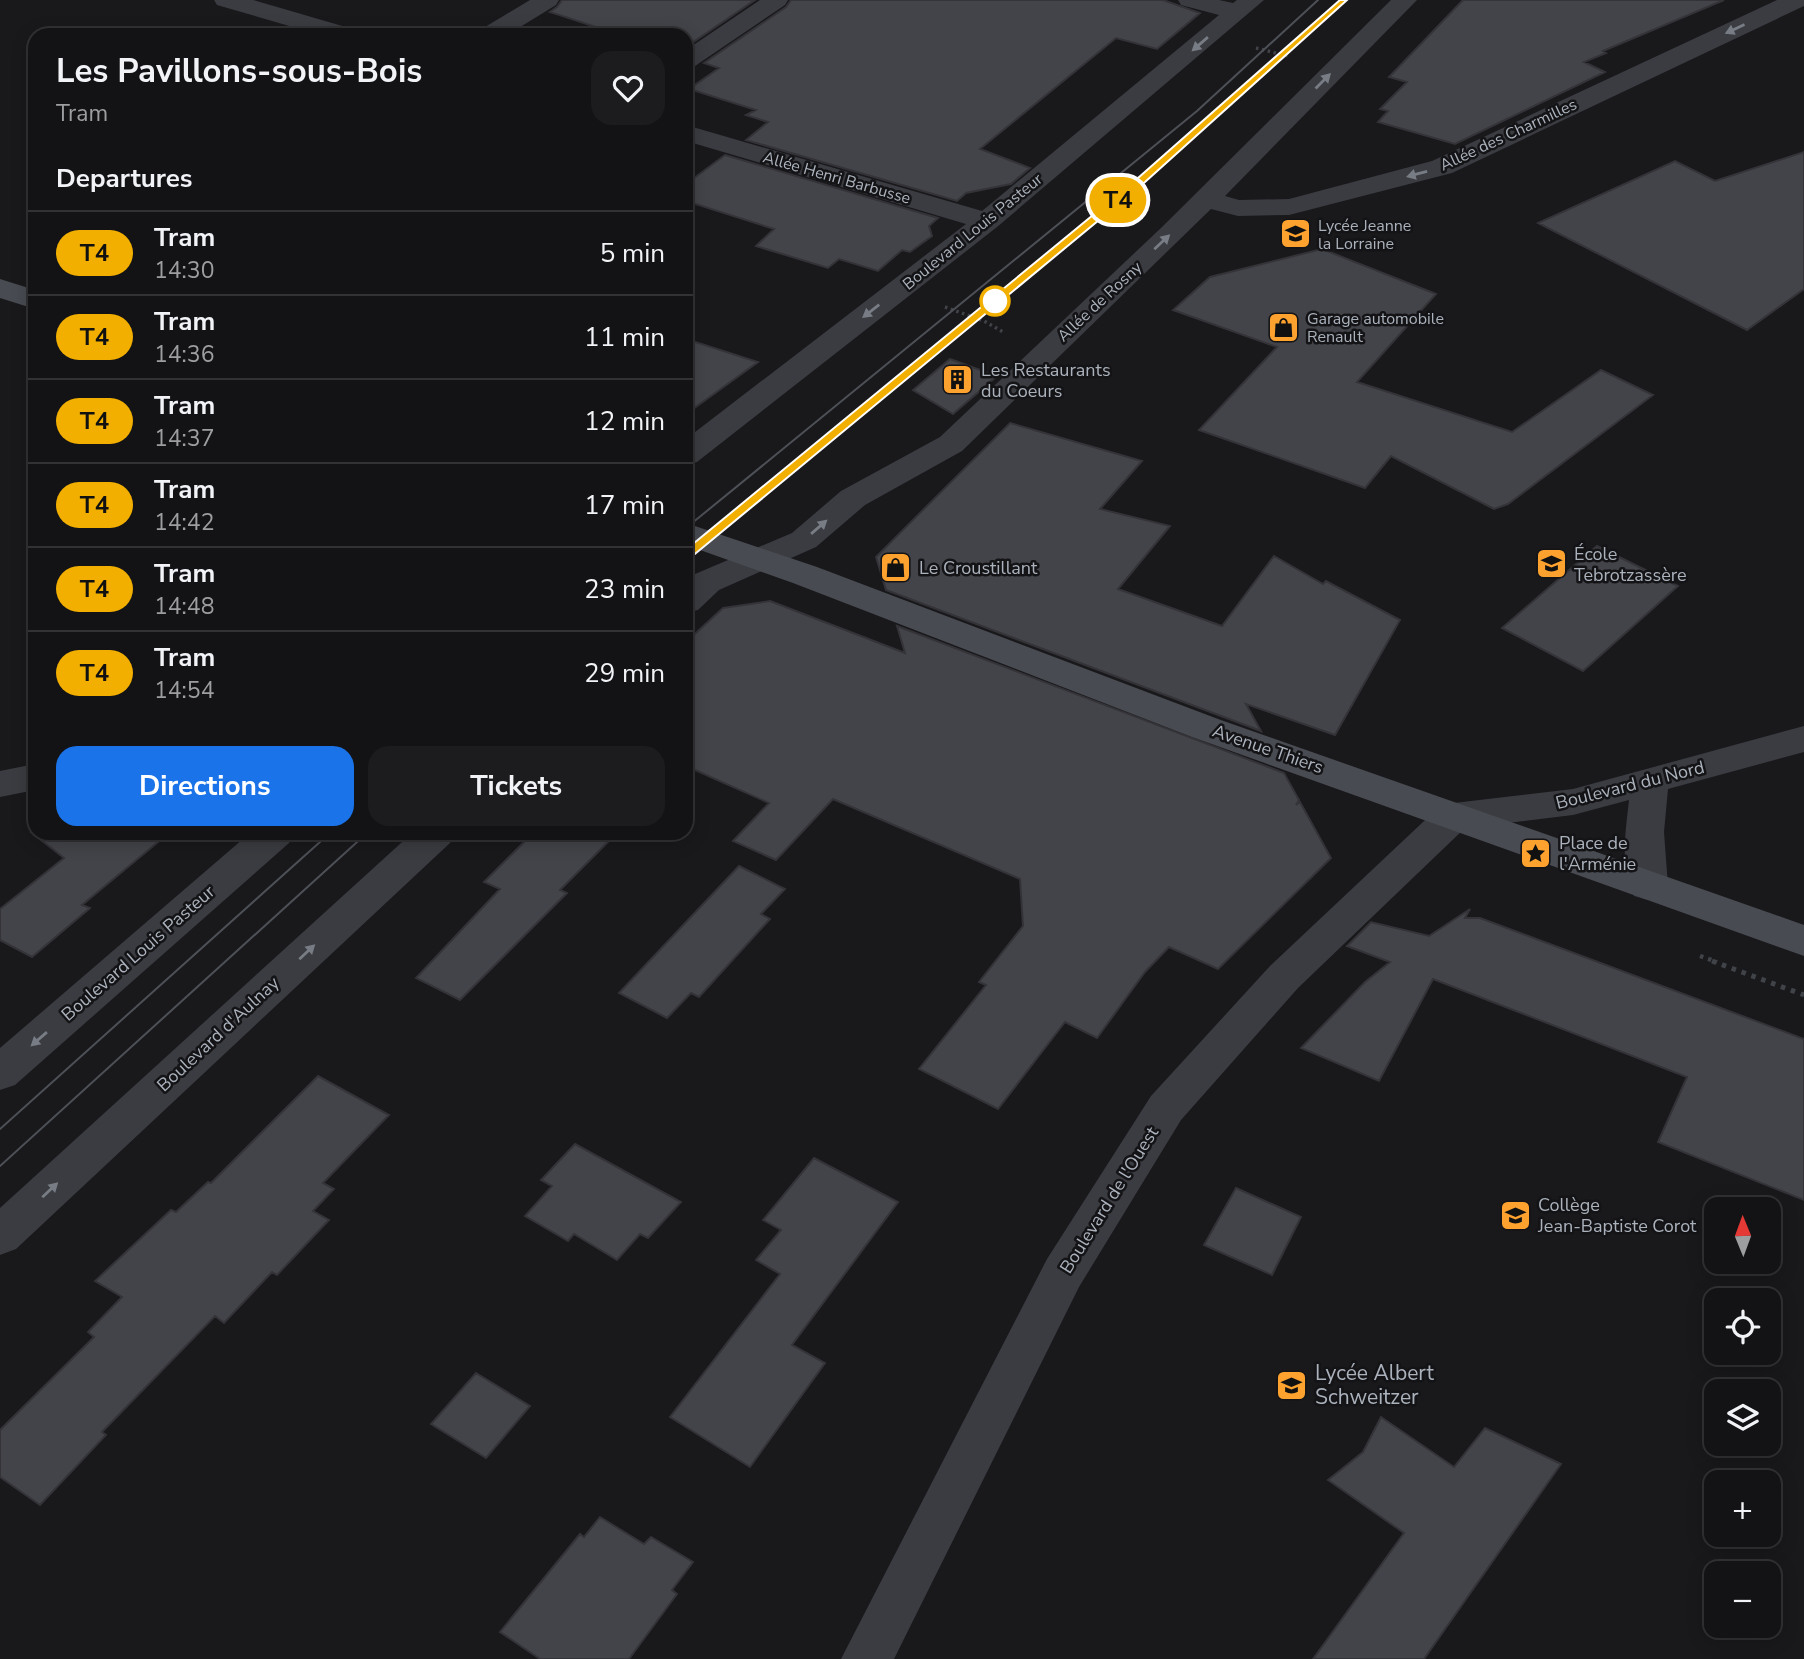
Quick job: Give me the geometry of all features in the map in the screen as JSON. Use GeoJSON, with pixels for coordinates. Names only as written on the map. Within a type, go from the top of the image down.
{"type":"FeatureCollection","features":[{"type":"Feature","properties":{"kind":"main road"},"geometry":{"type":"LineString","coordinates":[[0,288],[28,298]]}},
{"type":"Feature","properties":{"kind":"main road","name":"Avenue Thiers"},"geometry":{"type":"LineString","coordinates":[[693,535],[1205,728],[1804,941]]}},
{"type":"Feature","properties":{"kind":"street"},"geometry":{"type":"LineString","coordinates":[[226,0],[323,28]]}},
{"type":"Feature","properties":{"kind":"street"},"geometry":{"type":"LineString","coordinates":[[501,28],[547,0]]}},
{"type":"Feature","properties":{"kind":"street"},"geometry":{"type":"LineString","coordinates":[[693,56],[776,0]]}},
{"type":"Feature","properties":{"kind":"street"},"geometry":{"type":"LineString","coordinates":[[1191,0],[1245,6]]}},
{"type":"Feature","properties":{"kind":"street","name":"Allée de Rosny"},"geometry":{"type":"LineString","coordinates":[[748,554],[804,540],[853,498],[951,444],[1405,0]]}},
{"type":"Feature","properties":{"kind":"street","name":"Allée des Charmilles"},"geometry":{"type":"LineString","coordinates":[[1204,199],[1238,208],[1289,207],[1442,167],[1797,0]]}},
{"type":"Feature","properties":{"kind":"street","name":"Boulevard Louis Pasteur"},"geometry":{"type":"LineString","coordinates":[[693,450],[987,221],[1245,6]]}},
{"type":"Feature","properties":{"kind":"street","name":"Allée Henri Barbusse"},"geometry":{"type":"LineString","coordinates":[[693,135],[987,221]]}},
{"type":"Feature","properties":{"kind":"street"},"geometry":{"type":"LineString","coordinates":[[693,595],[707,582],[748,554]]}},
{"type":"Feature","properties":{"kind":"street","name":"Boulevard du Nord"},"geometry":{"type":"LineString","coordinates":[[1454,816],[1573,802],[1804,739]]}},
{"type":"Feature","properties":{"kind":"street"},"geometry":{"type":"LineString","coordinates":[[0,784],[28,778]]}},
{"type":"Feature","properties":{"kind":"street"},"geometry":{"type":"LineString","coordinates":[[1648,886],[1645,832],[1650,783]]}},
{"type":"Feature","properties":{"kind":"street","name":"Boulevard de l'Ouest"},"geometry":{"type":"LineString","coordinates":[[867,1659],[1063,1273],[1166,1108],[1284,977],[1454,816]]}},
{"type":"Feature","properties":{"kind":"street","name":"Boulevard Louis Pasteur"},"geometry":{"type":"LineString","coordinates":[[0,1073],[267,840]]}},
{"type":"Feature","properties":{"kind":"street","name":"Boulevard d'Aulnay"},"geometry":{"type":"LineString","coordinates":[[0,1236],[428,840]]}},
{"type":"Feature","properties":{"kind":"path"},"geometry":{"type":"LineString","coordinates":[[1249,46],[1292,57]]}},
{"type":"Feature","properties":{"kind":"path"},"geometry":{"type":"LineString","coordinates":[[938,304],[984,321],[1002,332]]}},
{"type":"Feature","properties":{"kind":"building"},"geometry":{"type":"Polygon","coordinates":[[[562,0],[755,0],[693,42],[693,28],[599,28],[550,12],[562,0]]]}},
{"type":"Feature","properties":{"kind":"building"},"geometry":{"type":"Polygon","coordinates":[[[791,0],[1163,0],[1200,13],[1157,49],[1116,38],[980,149],[1030,168],[1011,184],[966,193],[957,201],[746,140],[768,122],[746,115],[756,110],[693,90],[693,86],[719,68],[704,63],[786,7],[791,0]]]}},
{"type":"Feature","properties":{"kind":"building"},"geometry":{"type":"Polygon","coordinates":[[[1463,0],[1724,0],[1603,51],[1606,53],[1584,62],[1605,72],[1455,144],[1378,122],[1388,111],[1380,109],[1407,82],[1389,77],[1463,0]]]}},
{"type":"Feature","properties":{"kind":"building"},"geometry":{"type":"Polygon","coordinates":[[[1804,152],[1804,289],[1747,330],[1538,223],[1675,161],[1715,181],[1804,152]]]}},
{"type":"Feature","properties":{"kind":"building"},"geometry":{"type":"Polygon","coordinates":[[[725,155],[938,218],[929,226],[932,236],[910,252],[902,250],[878,271],[839,259],[828,268],[756,246],[774,229],[693,203],[693,179],[725,155]]]}},
{"type":"Feature","properties":{"kind":"building"},"geometry":{"type":"Polygon","coordinates":[[[1322,249],[1436,294],[1357,382],[1512,432],[1601,370],[1653,395],[1508,504],[1494,509],[1391,456],[1365,488],[1199,430],[1277,347],[1173,310],[1210,277],[1322,249]]]}},
{"type":"Feature","properties":{"kind":"building"},"geometry":{"type":"Polygon","coordinates":[[[693,341],[758,362],[693,409],[693,341]]]}},
{"type":"Feature","properties":{"kind":"building","name":"Les Restaurants du Coeurs"},"geometry":{"type":"Polygon","coordinates":[[[950,359],[997,376],[953,414],[913,390],[950,359]]]}},
{"type":"Feature","properties":{"kind":"building"},"geometry":{"type":"Polygon","coordinates":[[[1010,423],[1142,461],[1100,509],[1170,526],[1118,589],[1222,626],[1274,556],[1323,584],[1326,581],[1400,620],[1335,735],[1246,704],[1261,731],[886,590],[876,557],[1010,423]]]}},
{"type":"Feature","properties":{"kind":"building"},"geometry":{"type":"Polygon","coordinates":[[[1597,546],[1678,586],[1583,671],[1502,628],[1597,546]]]}},
{"type":"Feature","properties":{"kind":"building"},"geometry":{"type":"Polygon","coordinates":[[[770,601],[905,653],[897,626],[1284,773],[1299,800],[1296,805],[1300,802],[1331,858],[1218,969],[1169,947],[1145,972],[1097,1038],[1065,1022],[998,1109],[919,1069],[986,985],[979,982],[1023,926],[1020,879],[833,799],[776,860],[733,841],[769,803],[693,769],[693,636],[723,608],[770,601]]]}},
{"type":"Feature","properties":{"kind":"building"},"geometry":{"type":"Polygon","coordinates":[[[41,840],[161,840],[82,905],[90,908],[32,957],[0,940],[0,909],[64,858],[41,840]]]}},
{"type":"Feature","properties":{"kind":"building"},"geometry":{"type":"Polygon","coordinates":[[[526,840],[610,840],[560,890],[567,893],[460,1000],[416,978],[500,889],[484,882],[526,840]]]}},
{"type":"Feature","properties":{"kind":"building"},"geometry":{"type":"Polygon","coordinates":[[[739,866],[785,889],[761,914],[770,919],[699,997],[691,993],[667,1018],[619,993],[739,866]]]}},
{"type":"Feature","properties":{"kind":"building"},"geometry":{"type":"Polygon","coordinates":[[[1470,909],[1465,918],[1480,918],[1804,1039],[1804,1200],[1658,1142],[1687,1077],[1433,979],[1379,1081],[1301,1048],[1365,982],[1390,962],[1347,946],[1371,922],[1429,936],[1470,909]]]}},
{"type":"Feature","properties":{"kind":"building"},"geometry":{"type":"Polygon","coordinates":[[[318,1076],[389,1115],[323,1183],[334,1189],[313,1211],[329,1220],[277,1275],[272,1272],[224,1323],[215,1316],[102,1432],[106,1435],[40,1505],[0,1477],[0,1430],[94,1337],[88,1332],[122,1297],[95,1281],[171,1210],[176,1212],[208,1182],[211,1183],[318,1076]]]}},
{"type":"Feature","properties":{"kind":"building"},"geometry":{"type":"Polygon","coordinates":[[[575,1144],[681,1202],[648,1238],[640,1234],[617,1260],[574,1234],[568,1241],[525,1216],[552,1186],[541,1180],[575,1144]]]}},
{"type":"Feature","properties":{"kind":"building"},"geometry":{"type":"Polygon","coordinates":[[[814,1158],[898,1202],[792,1345],[825,1363],[750,1467],[670,1417],[780,1274],[756,1260],[781,1230],[763,1220],[814,1158]]]}},
{"type":"Feature","properties":{"kind":"building"},"geometry":{"type":"Polygon","coordinates":[[[1236,1188],[1301,1217],[1272,1275],[1204,1245],[1236,1188]]]}},
{"type":"Feature","properties":{"kind":"building"},"geometry":{"type":"Polygon","coordinates":[[[476,1373],[530,1406],[486,1458],[431,1424],[476,1373]]]}},
{"type":"Feature","properties":{"kind":"building"},"geometry":{"type":"Polygon","coordinates":[[[1381,1417],[1454,1467],[1485,1428],[1561,1464],[1424,1659],[1313,1659],[1404,1533],[1328,1480],[1363,1452],[1381,1417]]]}},
{"type":"Feature","properties":{"kind":"building"},"geometry":{"type":"Polygon","coordinates":[[[600,1517],[644,1544],[651,1537],[693,1562],[672,1590],[677,1594],[629,1659],[540,1659],[500,1632],[580,1534],[584,1537],[600,1517]]]}},
{"type":"Feature","properties":{"kind":"tram line"},"geometry":{"type":"LineString","coordinates":[[693,522],[1197,111],[1318,0]]}},
{"type":"Feature","properties":{"kind":"tram line"},"geometry":{"type":"LineString","coordinates":[[693,550],[1142,180],[1343,0]]}},
{"type":"Feature","properties":{"kind":"tram line","name":"T4"},"geometry":{"type":"LineString","coordinates":[[693,550],[1142,180],[1343,0]]}},
{"type":"Feature","properties":{"kind":"tram line"},"geometry":{"type":"LineString","coordinates":[[0,1129],[322,840]]}},
{"type":"Feature","properties":{"kind":"tram line"},"geometry":{"type":"LineString","coordinates":[[0,1166],[359,840]]}},
{"type":"Feature","properties":{"kind":"place","name":"Lycée Jeanne la Lorraine"},"geometry":{"type":"Point","coordinates":[1295,234]}},
{"type":"Feature","properties":{"kind":"place","name":"Garage automobile Renault"},"geometry":{"type":"Point","coordinates":[1284,327]}},
{"type":"Feature","properties":{"kind":"place","name":"Les Restaurants du Coeurs"},"geometry":{"type":"Point","coordinates":[958,380]}},
{"type":"Feature","properties":{"kind":"place","name":"École Tebrotzassère"},"geometry":{"type":"Point","coordinates":[1551,564]}},
{"type":"Feature","properties":{"kind":"place","name":"Le Croustillant"},"geometry":{"type":"Point","coordinates":[896,568]}},
{"type":"Feature","properties":{"kind":"place","name":"Place de l'Arménie"},"geometry":{"type":"Point","coordinates":[1536,853]}},
{"type":"Feature","properties":{"kind":"place","name":"Collège Jean-Baptiste Corot"},"geometry":{"type":"Point","coordinates":[1515,1215]}},
{"type":"Feature","properties":{"kind":"place","name":"Lycée Albert Schweitzer"},"geometry":{"type":"Point","coordinates":[1292,1385]}}]}
